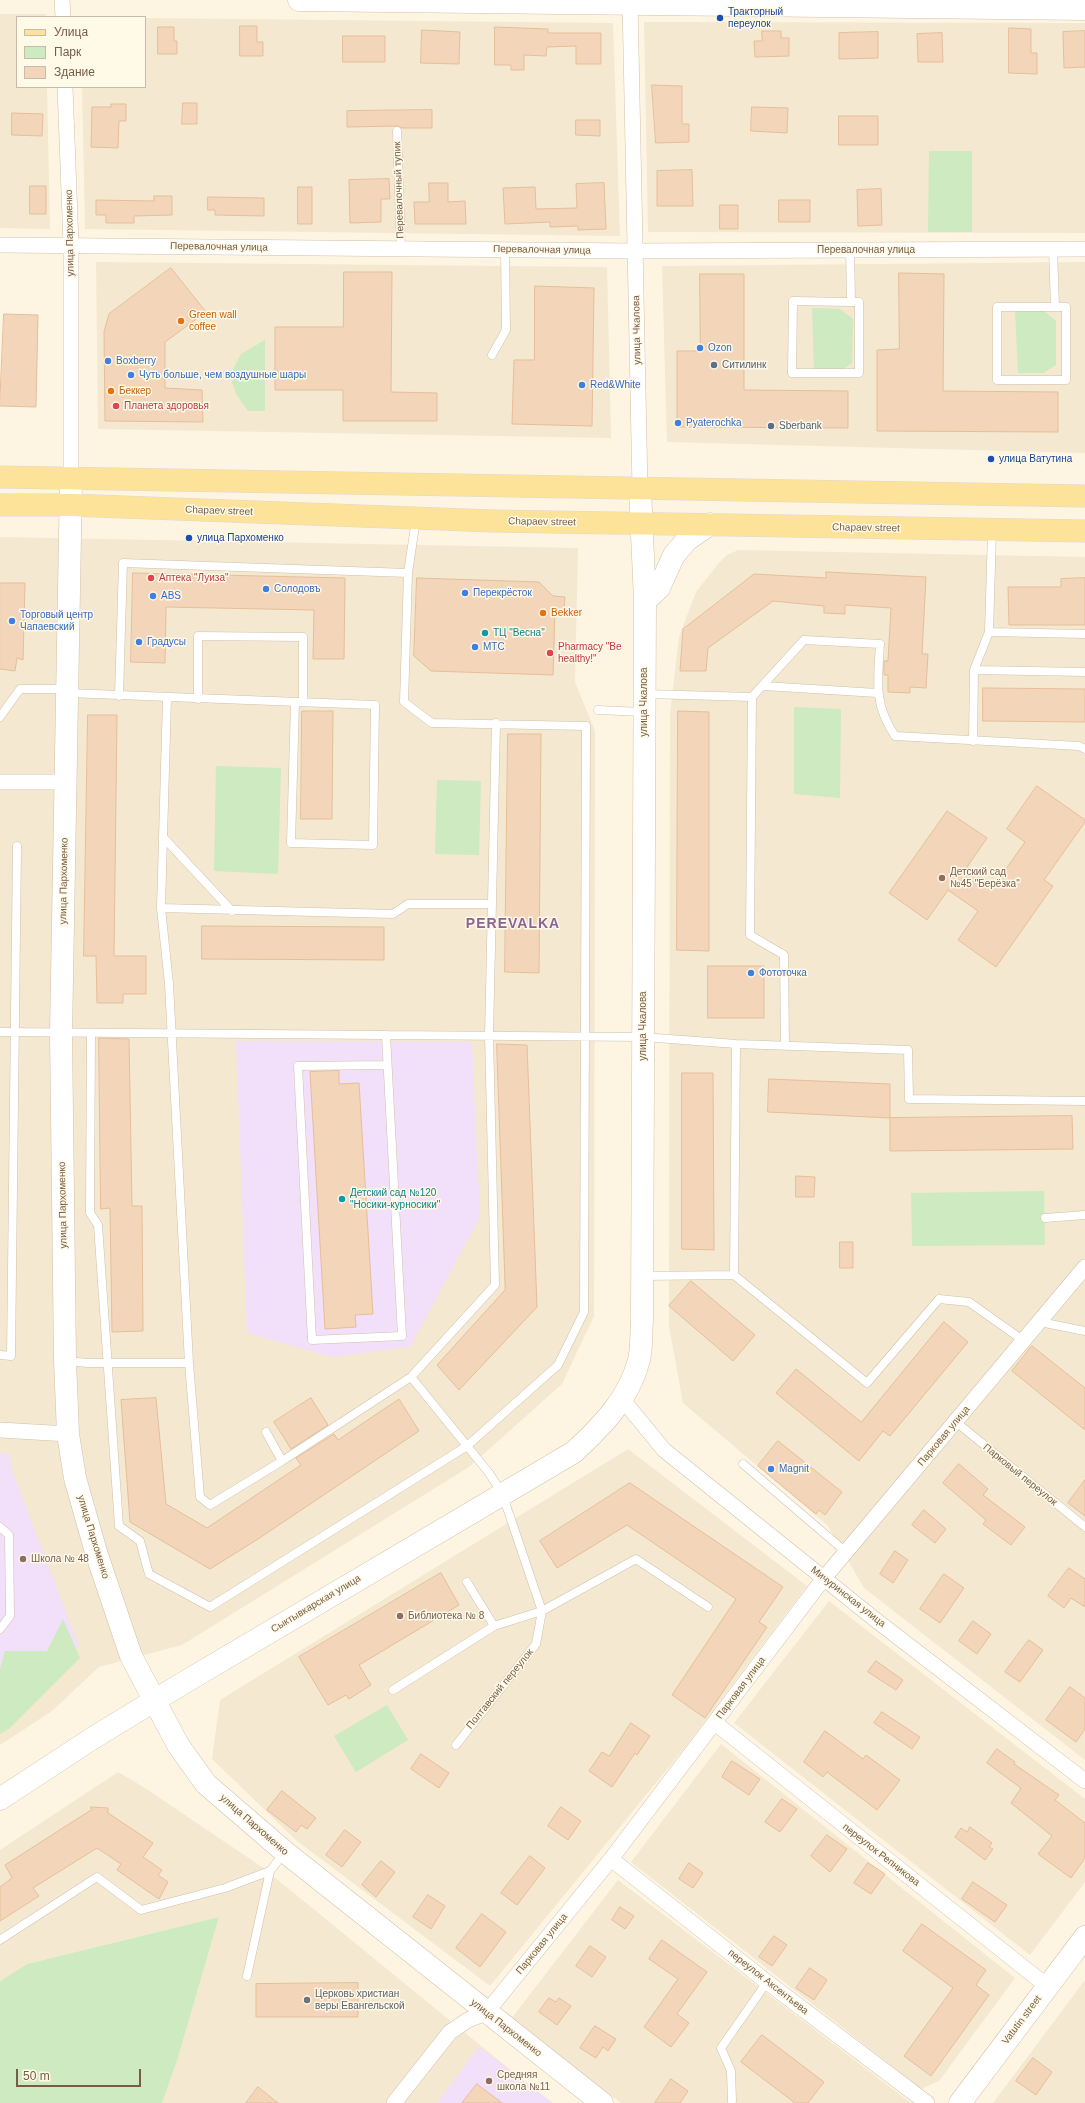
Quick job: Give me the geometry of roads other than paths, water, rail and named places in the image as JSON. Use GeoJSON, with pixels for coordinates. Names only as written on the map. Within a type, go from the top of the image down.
{"type":"FeatureCollection","features":[{"type":"Feature","properties":{"kind":"main road"},"geometry":{"type":"LineString","coordinates":[[300,0],[630,2],[1085,9]]}},
{"type":"Feature","properties":{"kind":"main road"},"geometry":{"type":"LineString","coordinates":[[0,477],[1085,496]]}},
{"type":"Feature","properties":{"kind":"main road","name":"улица Пархоменко"},"geometry":{"type":"LineString","coordinates":[[71,478],[61,1032],[65,1360],[68,1434],[75,1478],[96,1552],[131,1656],[178,1745],[206,1784],[285,1852],[602,2103]]}},
{"type":"Feature","properties":{"kind":"main road","name":"улица Чкалова"},"geometry":{"type":"LineString","coordinates":[[623,1400],[639,1360],[643,1276],[645,601],[643,523],[640,489]]}},
{"type":"Feature","properties":{"kind":"main road","name":"Chapaev street"},"geometry":{"type":"LineString","coordinates":[[0,506],[70,506],[416,519],[992,531],[1085,531]]}},
{"type":"Feature","properties":{"kind":"main road"},"geometry":{"type":"LineString","coordinates":[[645,601],[660,588],[674,556],[687,540],[710,524]]}},
{"type":"Feature","properties":{"kind":"main road","name":"Сыктывкарская улица"},"geometry":{"type":"LineString","coordinates":[[0,1799],[93,1738],[180,1685],[502,1493],[574,1452],[601,1427],[623,1400]]}},
{"type":"Feature","properties":{"kind":"main road","name":"Vatutin street"},"geometry":{"type":"LineString","coordinates":[[960,2103],[1085,1937]]}},
{"type":"Feature","properties":{"kind":"street"},"geometry":{"type":"LineString","coordinates":[[62,0],[63,16]]}},
{"type":"Feature","properties":{"kind":"street","name":"улица Чкалова"},"geometry":{"type":"LineString","coordinates":[[630,2],[640,489]]}},
{"type":"Feature","properties":{"kind":"street","name":"улица Пархоменко"},"geometry":{"type":"LineString","coordinates":[[65,88],[71,245],[71,478]]}},
{"type":"Feature","properties":{"kind":"street","name":"Перевалочная улица"},"geometry":{"type":"LineString","coordinates":[[0,245],[635,251],[1085,249]]}},
{"type":"Feature","properties":{"kind":"street"},"geometry":{"type":"LineString","coordinates":[[0,782],[65,782]]}},
{"type":"Feature","properties":{"kind":"street","name":"Парковая улица"},"geometry":{"type":"LineString","coordinates":[[394,2103],[450,2032],[468,2020],[486,2012],[611,1859],[824,1578],[1084,1269]]}},
{"type":"Feature","properties":{"kind":"street","name":"Мичуринская улица"},"geometry":{"type":"LineString","coordinates":[[623,1400],[664,1450],[824,1578],[1085,1781]]}},
{"type":"Feature","properties":{"kind":"street"},"geometry":{"type":"LineString","coordinates":[[0,1430],[68,1434]]}},
{"type":"Feature","properties":{"kind":"street","name":"переулок Репникова"},"geometry":{"type":"LineString","coordinates":[[715,1723],[1047,1986]]}},
{"type":"Feature","properties":{"kind":"street","name":"переулок Аксентьева"},"geometry":{"type":"LineString","coordinates":[[611,1859],[767,1982],[927,2103]]}},
{"type":"Feature","properties":{"kind":"lane","name":"Перевалочный тупик"},"geometry":{"type":"LineString","coordinates":[[396,131],[401,249]]}},
{"type":"Feature","properties":{"kind":"lane"},"geometry":{"type":"LineString","coordinates":[[1053,249],[1055,307]]}},
{"type":"Feature","properties":{"kind":"lane"},"geometry":{"type":"LineString","coordinates":[[492,355],[506,330],[506,250]]}},
{"type":"Feature","properties":{"kind":"lane"},"geometry":{"type":"LineString","coordinates":[[850,250],[851,302]]}},
{"type":"Feature","properties":{"kind":"lane"},"geometry":{"type":"LineString","coordinates":[[793,301],[851,302],[859,302],[858,373],[792,373],[793,301]]}},
{"type":"Feature","properties":{"kind":"lane"},"geometry":{"type":"LineString","coordinates":[[997,307],[1055,307],[1066,307],[1066,380],[997,380],[997,307]]}},
{"type":"Feature","properties":{"kind":"lane"},"geometry":{"type":"LineString","coordinates":[[91,1033],[90,1213],[98,1225],[119,1526],[140,1541],[149,1574],[210,1607],[467,1446],[558,1365],[584,1312],[586,726],[496,723],[432,723],[404,702],[408,573],[416,519]]}},
{"type":"Feature","properties":{"kind":"lane"},"geometry":{"type":"LineString","coordinates":[[973,740],[974,670],[989,632],[992,531]]}},
{"type":"Feature","properties":{"kind":"lane"},"geometry":{"type":"LineString","coordinates":[[119,696],[123,563],[408,573]]}},
{"type":"Feature","properties":{"kind":"lane"},"geometry":{"type":"LineString","coordinates":[[989,632],[1085,634]]}},
{"type":"Feature","properties":{"kind":"lane"},"geometry":{"type":"LineString","coordinates":[[0,717],[20,689],[67,691],[119,696],[167,698],[198,699],[299,702],[375,705],[373,845],[291,843],[299,702],[303,637],[198,636],[198,699]]}},
{"type":"Feature","properties":{"kind":"lane"},"geometry":{"type":"LineString","coordinates":[[598,710],[644,703],[752,697],[764,686],[804,640],[880,644],[877,693],[884,721],[895,736],[1079,746],[1085,749]]}},
{"type":"Feature","properties":{"kind":"lane"},"geometry":{"type":"LineString","coordinates":[[974,670],[1085,672]]}},
{"type":"Feature","properties":{"kind":"lane"},"geometry":{"type":"LineString","coordinates":[[764,686],[877,693]]}},
{"type":"Feature","properties":{"kind":"lane"},"geometry":{"type":"LineString","coordinates":[[752,697],[750,935],[784,955],[785,1045]]}},
{"type":"Feature","properties":{"kind":"lane"},"geometry":{"type":"LineString","coordinates":[[167,698],[161,908],[169,984],[189,1363],[200,1497],[210,1504],[282,1461],[411,1377],[495,1285],[489,1036],[496,723]]}},
{"type":"Feature","properties":{"kind":"lane"},"geometry":{"type":"LineString","coordinates":[[163,837],[232,911]]}},
{"type":"Feature","properties":{"kind":"lane"},"geometry":{"type":"LineString","coordinates":[[0,1355],[11,1356],[17,846]]}},
{"type":"Feature","properties":{"kind":"lane"},"geometry":{"type":"LineString","coordinates":[[161,908],[393,914],[408,904],[492,904]]}},
{"type":"Feature","properties":{"kind":"lane"},"geometry":{"type":"LineString","coordinates":[[0,1032],[643,1037],[736,1044],[908,1050],[909,1099],[1085,1100]]}},
{"type":"Feature","properties":{"kind":"lane"},"geometry":{"type":"LineString","coordinates":[[386,1035],[386,1065],[402,1336],[312,1340],[298,1066],[386,1065]]}},
{"type":"Feature","properties":{"kind":"lane"},"geometry":{"type":"LineString","coordinates":[[734,1275],[736,1044]]}},
{"type":"Feature","properties":{"kind":"lane"},"geometry":{"type":"LineString","coordinates":[[1045,1218],[1085,1216]]}},
{"type":"Feature","properties":{"kind":"lane"},"geometry":{"type":"LineString","coordinates":[[643,1276],[734,1275],[867,1383],[939,1299],[969,1302],[1024,1341]]}},
{"type":"Feature","properties":{"kind":"lane"},"geometry":{"type":"LineString","coordinates":[[1040,1322],[1085,1331]]}},
{"type":"Feature","properties":{"kind":"lane"},"geometry":{"type":"LineString","coordinates":[[65,1360],[107,1363],[189,1363]]}},
{"type":"Feature","properties":{"kind":"lane","name":"Полтавский переулок"},"geometry":{"type":"LineString","coordinates":[[411,1377],[489,1473],[502,1493],[542,1611],[536,1644],[456,1745]]}},
{"type":"Feature","properties":{"kind":"lane","name":"Парковый переулок"},"geometry":{"type":"LineString","coordinates":[[956,1422],[1085,1527]]}},
{"type":"Feature","properties":{"kind":"lane"},"geometry":{"type":"LineString","coordinates":[[266,1432],[282,1461]]}},
{"type":"Feature","properties":{"kind":"lane"},"geometry":{"type":"LineString","coordinates":[[744,1464],[846,1552]]}},
{"type":"Feature","properties":{"kind":"lane"},"geometry":{"type":"LineString","coordinates":[[0,1527],[9,1535],[10,1616],[0,1629]]}},
{"type":"Feature","properties":{"kind":"lane"},"geometry":{"type":"LineString","coordinates":[[393,1690],[494,1626],[542,1611],[636,1559],[708,1607]]}},
{"type":"Feature","properties":{"kind":"lane"},"geometry":{"type":"LineString","coordinates":[[467,1582],[494,1626]]}},
{"type":"Feature","properties":{"kind":"lane"},"geometry":{"type":"LineString","coordinates":[[247,1976],[270,1871],[285,1852]]}},
{"type":"Feature","properties":{"kind":"lane"},"geometry":{"type":"LineString","coordinates":[[0,1940],[97,1877],[141,1910],[225,1888],[270,1871]]}},
{"type":"Feature","properties":{"kind":"lane"},"geometry":{"type":"LineString","coordinates":[[733,2102],[731,2071],[721,2048],[767,1982]]}},
{"type":"Feature","properties":{"kind":"place","name":"Тракторный переулок"},"geometry":{"type":"Point","coordinates":[720,18]}},
{"type":"Feature","properties":{"kind":"place","name":"Green wall coffee"},"geometry":{"type":"Point","coordinates":[181,321]}},
{"type":"Feature","properties":{"kind":"place","name":"Ozon"},"geometry":{"type":"Point","coordinates":[700,348]}},
{"type":"Feature","properties":{"kind":"place","name":"Boxberry"},"geometry":{"type":"Point","coordinates":[108,361]}},
{"type":"Feature","properties":{"kind":"place","name":"Ситилинк"},"geometry":{"type":"Point","coordinates":[714,365]}},
{"type":"Feature","properties":{"kind":"place","name":"Чуть больше, чем воздушные шары"},"geometry":{"type":"Point","coordinates":[131,375]}},
{"type":"Feature","properties":{"kind":"place","name":"Red&White"},"geometry":{"type":"Point","coordinates":[582,385]}},
{"type":"Feature","properties":{"kind":"place","name":"Беккер"},"geometry":{"type":"Point","coordinates":[111,391]}},
{"type":"Feature","properties":{"kind":"place","name":"Планета здоровья"},"geometry":{"type":"Point","coordinates":[116,406]}},
{"type":"Feature","properties":{"kind":"place","name":"Pyaterochka"},"geometry":{"type":"Point","coordinates":[678,423]}},
{"type":"Feature","properties":{"kind":"place","name":"Sberbank"},"geometry":{"type":"Point","coordinates":[771,426]}},
{"type":"Feature","properties":{"kind":"place","name":"улица Ватутина"},"geometry":{"type":"Point","coordinates":[991,459]}},
{"type":"Feature","properties":{"kind":"place","name":"улица Пархоменко"},"geometry":{"type":"Point","coordinates":[189,538]}},
{"type":"Feature","properties":{"kind":"place","name":"Аптека \"Луиза\""},"geometry":{"type":"Point","coordinates":[151,578]}},
{"type":"Feature","properties":{"kind":"place","name":"Солодовъ"},"geometry":{"type":"Point","coordinates":[266,589]}},
{"type":"Feature","properties":{"kind":"place","name":"Перекрёсток"},"geometry":{"type":"Point","coordinates":[465,593]}},
{"type":"Feature","properties":{"kind":"place","name":"ABS"},"geometry":{"type":"Point","coordinates":[153,596]}},
{"type":"Feature","properties":{"kind":"place","name":"Bekker"},"geometry":{"type":"Point","coordinates":[543,613]}},
{"type":"Feature","properties":{"kind":"place","name":"Торговый центр Чапаевский"},"geometry":{"type":"Point","coordinates":[12,621]}},
{"type":"Feature","properties":{"kind":"place","name":"ТЦ \"Весна\""},"geometry":{"type":"Point","coordinates":[485,633]}},
{"type":"Feature","properties":{"kind":"place","name":"Градусы"},"geometry":{"type":"Point","coordinates":[139,642]}},
{"type":"Feature","properties":{"kind":"place","name":"МТС"},"geometry":{"type":"Point","coordinates":[475,647]}},
{"type":"Feature","properties":{"kind":"place","name":"Pharmacy \"Be healthy!\""},"geometry":{"type":"Point","coordinates":[550,653]}},
{"type":"Feature","properties":{"kind":"place","name":"Детский сад №45 \"Берёзка\""},"geometry":{"type":"Point","coordinates":[942,878]}},
{"type":"Feature","properties":{"kind":"place","name":"Фототочка"},"geometry":{"type":"Point","coordinates":[751,973]}},
{"type":"Feature","properties":{"kind":"place","name":"Детский сад №120 \"Носики-курносики\""},"geometry":{"type":"Point","coordinates":[342,1199]}},
{"type":"Feature","properties":{"kind":"place","name":"Magnit"},"geometry":{"type":"Point","coordinates":[771,1469]}},
{"type":"Feature","properties":{"kind":"place","name":"Школа № 48"},"geometry":{"type":"Point","coordinates":[23,1559]}},
{"type":"Feature","properties":{"kind":"place","name":"Библиотека № 8"},"geometry":{"type":"Point","coordinates":[400,1616]}},
{"type":"Feature","properties":{"kind":"place","name":"Церковь христиан веры Евангельской"},"geometry":{"type":"Point","coordinates":[307,2000]}},
{"type":"Feature","properties":{"kind":"place","name":"Средняя школа №11"},"geometry":{"type":"Point","coordinates":[489,2081]}},
{"type":"Feature","properties":{"kind":"district","name":"PEREVALKA"},"geometry":{"type":"Point","coordinates":[513,924]}}]}
